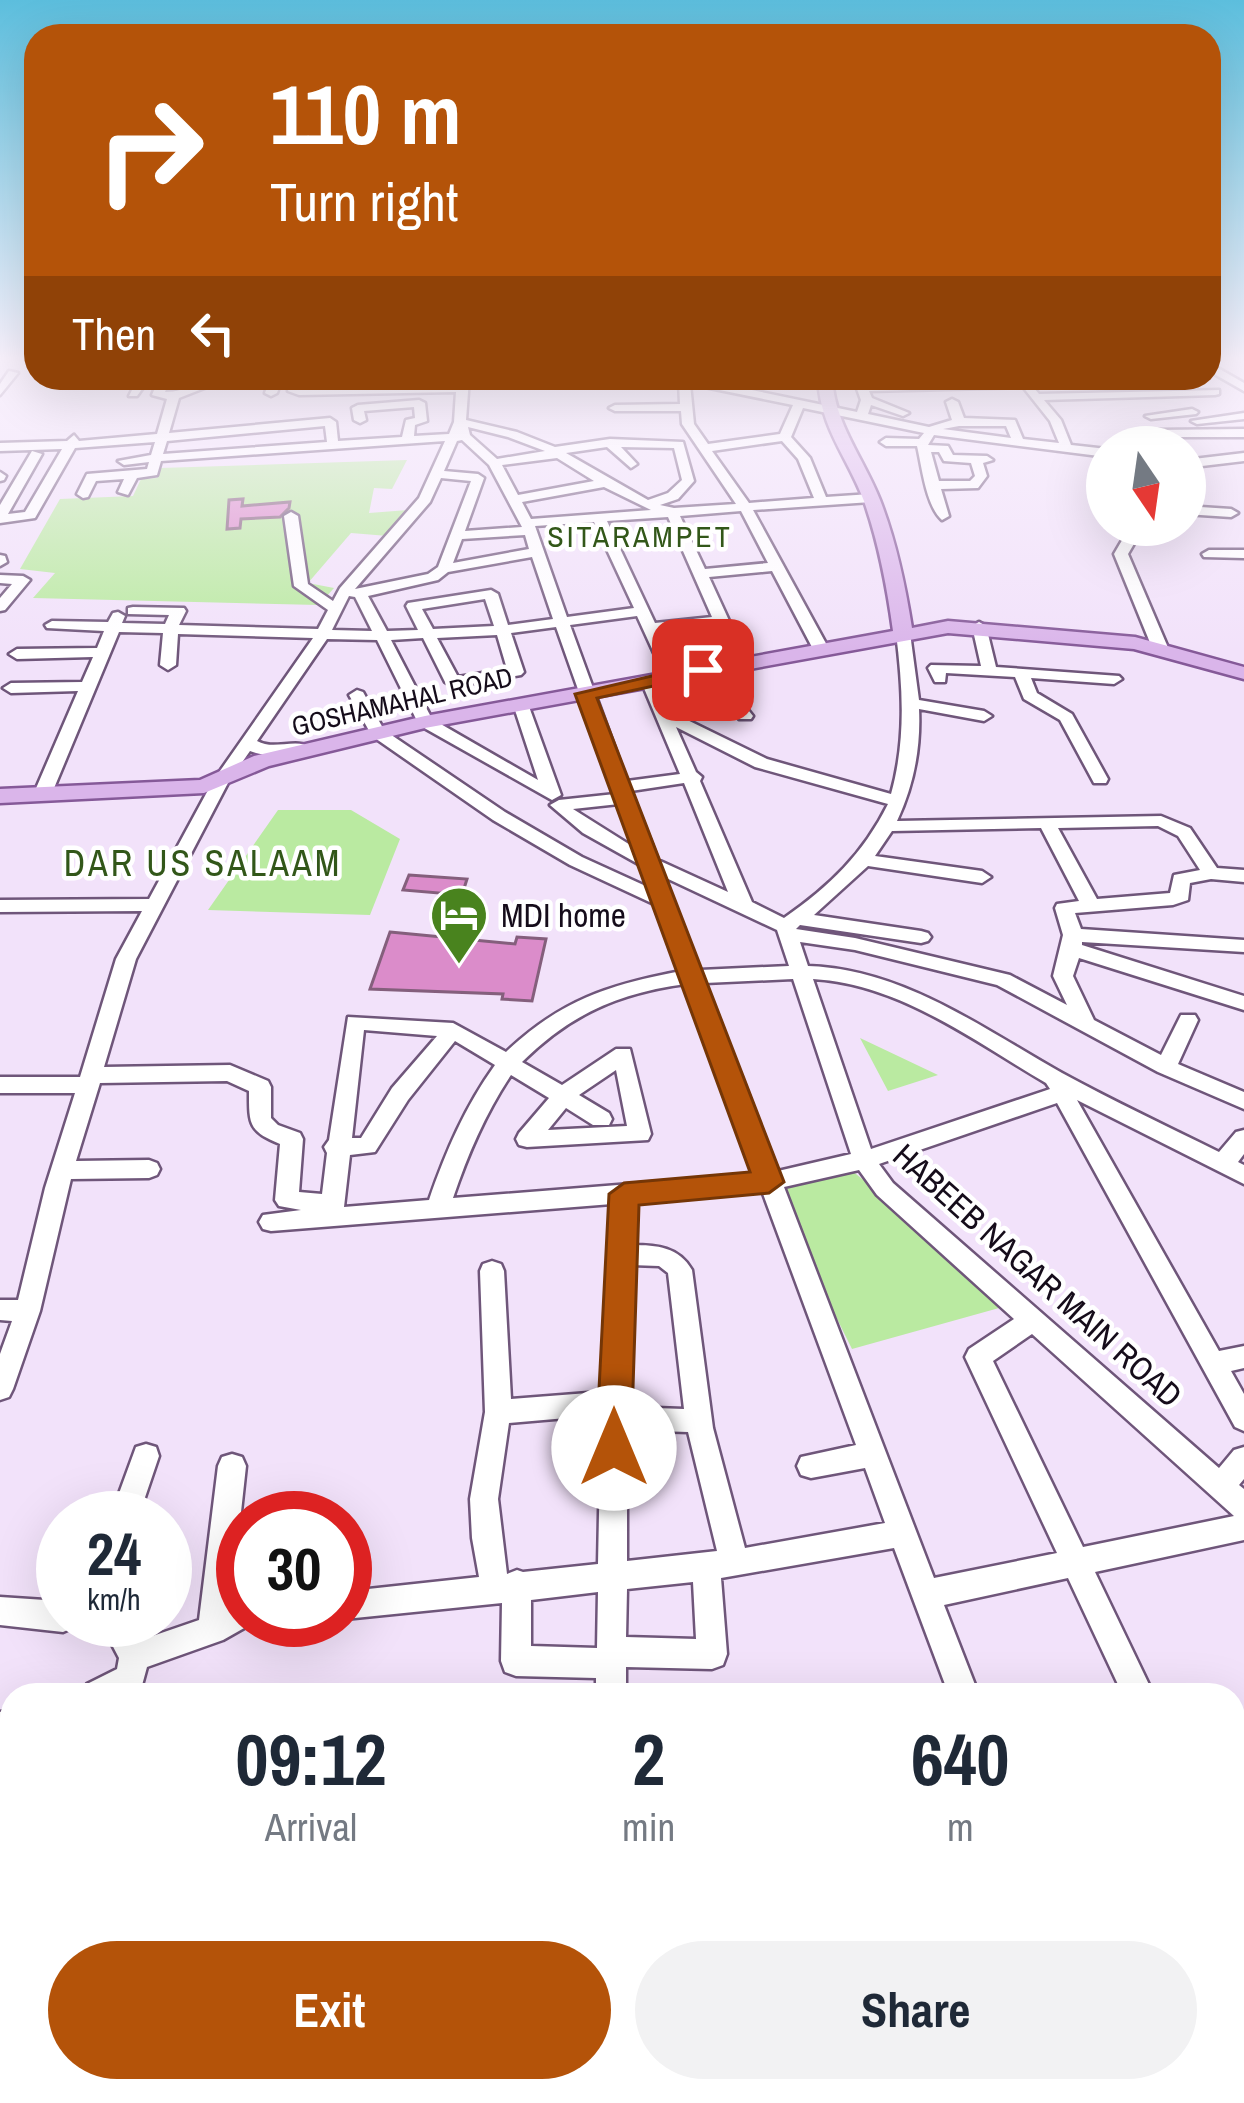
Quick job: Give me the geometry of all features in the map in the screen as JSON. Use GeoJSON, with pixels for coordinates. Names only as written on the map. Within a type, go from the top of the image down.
{"type":"FeatureCollection","features":[{"type":"Feature","properties":{"kind":"main road"},"geometry":{"type":"LineString","coordinates":[[850,456],[871,498],[894,571],[903,633]]}},
{"type":"Feature","properties":{"kind":"main road","name":"GOSHAMAHAL ROAD"},"geometry":{"type":"LineString","coordinates":[[0,796],[204,787],[262,761],[425,722],[903,633],[979,626],[1161,650],[1244,673]]}},
{"type":"Feature","properties":{"kind":"main road"},"geometry":{"type":"LineString","coordinates":[[262,761],[372,734]]}},
{"type":"Feature","properties":{"kind":"street"},"geometry":{"type":"LineString","coordinates":[[5,518],[35,456]]}},
{"type":"Feature","properties":{"kind":"street"},"geometry":{"type":"LineString","coordinates":[[5,518],[30,515],[61,456]]}},
{"type":"Feature","properties":{"kind":"street"},"geometry":{"type":"LineString","coordinates":[[124,461],[183,456]]}},
{"type":"Feature","properties":{"kind":"street"},"geometry":{"type":"LineString","coordinates":[[0,1388],[28,1311],[62,1170],[126,958],[221,781],[336,609],[425,499],[443,456]]}},
{"type":"Feature","properties":{"kind":"street"},"geometry":{"type":"LineString","coordinates":[[487,456],[529,527],[586,694],[960,1683]]}},
{"type":"Feature","properties":{"kind":"street"},"geometry":{"type":"LineString","coordinates":[[437,466],[517,456]]}},
{"type":"Feature","properties":{"kind":"street"},"geometry":{"type":"LineString","coordinates":[[561,456],[643,506],[672,512]]}},
{"type":"Feature","properties":{"kind":"street"},"geometry":{"type":"LineString","coordinates":[[623,456],[631,464]]}},
{"type":"Feature","properties":{"kind":"street"},"geometry":{"type":"LineString","coordinates":[[643,506],[673,496],[688,482],[682,456]]}},
{"type":"Feature","properties":{"kind":"street"},"geometry":{"type":"LineString","coordinates":[[712,456],[821,649]]}},
{"type":"Feature","properties":{"kind":"street"},"geometry":{"type":"LineString","coordinates":[[803,456],[821,501]]}},
{"type":"Feature","properties":{"kind":"street"},"geometry":{"type":"LineString","coordinates":[[925,456],[942,516]]}},
{"type":"Feature","properties":{"kind":"street"},"geometry":{"type":"LineString","coordinates":[[931,485],[974,485],[981,476],[982,460],[967,456]]}},
{"type":"Feature","properties":{"kind":"street"},"geometry":{"type":"LineString","coordinates":[[1206,462],[1244,457]]}},
{"type":"Feature","properties":{"kind":"street"},"geometry":{"type":"LineString","coordinates":[[83,494],[91,477],[153,472],[156,458]]}},
{"type":"Feature","properties":{"kind":"street"},"geometry":{"type":"LineString","coordinates":[[437,466],[478,478],[443,575],[457,598]]}},
{"type":"Feature","properties":{"kind":"street"},"geometry":{"type":"LineString","coordinates":[[1206,467],[1244,470]]}},
{"type":"Feature","properties":{"kind":"street"},"geometry":{"type":"LineString","coordinates":[[124,493],[132,475]]}},
{"type":"Feature","properties":{"kind":"street"},"geometry":{"type":"LineString","coordinates":[[514,500],[600,484]]}},
{"type":"Feature","properties":{"kind":"street"},"geometry":{"type":"LineString","coordinates":[[456,535],[599,518],[871,498]]}},
{"type":"Feature","properties":{"kind":"street"},"geometry":{"type":"LineString","coordinates":[[1206,511],[1231,513]]}},
{"type":"Feature","properties":{"kind":"street"},"geometry":{"type":"LineString","coordinates":[[672,512],[722,620],[737,663],[737,707],[745,716]]}},
{"type":"Feature","properties":{"kind":"street"},"geometry":{"type":"LineString","coordinates":[[291,517],[301,586],[336,609]]}},
{"type":"Feature","properties":{"kind":"street"},"geometry":{"type":"LineString","coordinates":[[599,518],[672,675]]}},
{"type":"Feature","properties":{"kind":"street"},"geometry":{"type":"LineString","coordinates":[[0,532],[28,532]]}},
{"type":"Feature","properties":{"kind":"street"},"geometry":{"type":"LineString","coordinates":[[1126,546],[1121,554],[1161,650]]}},
{"type":"Feature","properties":{"kind":"street"},"geometry":{"type":"LineString","coordinates":[[1208,554],[1244,554]]}},
{"type":"Feature","properties":{"kind":"street"},"geometry":{"type":"LineString","coordinates":[[352,592],[540,559]]}},
{"type":"Feature","properties":{"kind":"street"},"geometry":{"type":"LineString","coordinates":[[700,574],[778,566]]}},
{"type":"Feature","properties":{"kind":"street"},"geometry":{"type":"LineString","coordinates":[[0,579],[23,580],[0,607]]}},
{"type":"Feature","properties":{"kind":"street"},"geometry":{"type":"LineString","coordinates":[[352,592],[382,636],[425,722],[557,802],[609,845],[653,870],[790,926],[1003,980],[1166,1067],[1244,1101]]}},
{"type":"Feature","properties":{"kind":"street"},"geometry":{"type":"LineString","coordinates":[[494,596],[503,630],[516,672],[458,683],[451,680],[414,604],[494,596]]}},
{"type":"Feature","properties":{"kind":"street"},"geometry":{"type":"LineString","coordinates":[[72,611],[117,617]]}},
{"type":"Feature","properties":{"kind":"street"},"geometry":{"type":"LineString","coordinates":[[52,625],[179,611],[171,626],[168,665]]}},
{"type":"Feature","properties":{"kind":"street"},"geometry":{"type":"LineString","coordinates":[[171,626],[382,636],[503,630],[645,611]]}},
{"type":"Feature","properties":{"kind":"street"},"geometry":{"type":"LineString","coordinates":[[43,793],[117,617]]}},
{"type":"Feature","properties":{"kind":"street"},"geometry":{"type":"LineString","coordinates":[[653,628],[722,620]]}},
{"type":"Feature","properties":{"kind":"street"},"geometry":{"type":"LineString","coordinates":[[979,626],[989,672]]}},
{"type":"Feature","properties":{"kind":"street"},"geometry":{"type":"LineString","coordinates":[[790,926],[849,882],[888,826],[898,802],[915,704],[903,633]]}},
{"type":"Feature","properties":{"kind":"street"},"geometry":{"type":"LineString","coordinates":[[17,654],[103,652]]}},
{"type":"Feature","properties":{"kind":"street"},"geometry":{"type":"LineString","coordinates":[[940,680],[936,668],[1114,679]]}},
{"type":"Feature","properties":{"kind":"street"},"geometry":{"type":"LineString","coordinates":[[1021,674],[1030,696],[1066,717],[1100,779]]}},
{"type":"Feature","properties":{"kind":"street"},"geometry":{"type":"LineString","coordinates":[[650,681],[694,777],[743,904]]}},
{"type":"Feature","properties":{"kind":"street"},"geometry":{"type":"LineString","coordinates":[[10,688],[89,686]]}},
{"type":"Feature","properties":{"kind":"street"},"geometry":{"type":"LineString","coordinates":[[357,695],[372,734],[530,835],[665,902]]}},
{"type":"Feature","properties":{"kind":"street"},"geometry":{"type":"LineString","coordinates":[[521,704],[557,802]]}},
{"type":"Feature","properties":{"kind":"street"},"geometry":{"type":"LineString","coordinates":[[915,704],[984,716]]}},
{"type":"Feature","properties":{"kind":"street"},"geometry":{"type":"LineString","coordinates":[[664,714],[761,763],[898,802]]}},
{"type":"Feature","properties":{"kind":"street"},"geometry":{"type":"LineString","coordinates":[[248,742],[261,750],[305,748]]}},
{"type":"Feature","properties":{"kind":"street"},"geometry":{"type":"LineString","coordinates":[[557,802],[694,777]]}},
{"type":"Feature","properties":{"kind":"street"},"geometry":{"type":"LineString","coordinates":[[888,826],[1162,821],[1184,832],[1211,873]]}},
{"type":"Feature","properties":{"kind":"street"},"geometry":{"type":"LineString","coordinates":[[1048,826],[1090,903]]}},
{"type":"Feature","properties":{"kind":"street"},"geometry":{"type":"LineString","coordinates":[[867,860],[982,877]]}},
{"type":"Feature","properties":{"kind":"street"},"geometry":{"type":"LineString","coordinates":[[1088,1026],[1072,1004],[1064,976],[1072,942],[1064,908],[1173,899],[1181,896],[1181,879],[1211,873],[1244,876]]}},
{"type":"Feature","properties":{"kind":"street"},"geometry":{"type":"LineString","coordinates":[[0,906],[154,904]]}},
{"type":"Feature","properties":{"kind":"street"},"geometry":{"type":"LineString","coordinates":[[790,926],[921,937]]}},
{"type":"Feature","properties":{"kind":"street","name":"HABEEB NAGAR MAIN ROAD"},"geometry":{"type":"LineString","coordinates":[[790,926],[864,1160],[885,1190],[1244,1507]]}},
{"type":"Feature","properties":{"kind":"street"},"geometry":{"type":"LineString","coordinates":[[1072,942],[1244,946]]}},
{"type":"Feature","properties":{"kind":"street"},"geometry":{"type":"LineString","coordinates":[[1072,942],[1244,1004]]}},
{"type":"Feature","properties":{"kind":"street"},"geometry":{"type":"LineString","coordinates":[[440,1207],[457,1145],[504,1062],[597,996],[691,974],[802,973],[860,979],[986,1036],[1058,1085],[1234,1169],[1244,1138]]}},
{"type":"Feature","properties":{"kind":"street"},"geometry":{"type":"LineString","coordinates":[[1166,1067],[1188,1020]]}},
{"type":"Feature","properties":{"kind":"street"},"geometry":{"type":"LineString","coordinates":[[331,1209],[335,1147],[355,1022],[453,1030],[602,1119]]}},
{"type":"Feature","properties":{"kind":"street"},"geometry":{"type":"LineString","coordinates":[[335,1147],[368,1146],[400,1094],[453,1030]]}},
{"type":"Feature","properties":{"kind":"street"},"geometry":{"type":"LineString","coordinates":[[623,1054],[640,1134],[527,1139],[565,1094],[623,1054]]}},
{"type":"Feature","properties":{"kind":"street"},"geometry":{"type":"LineString","coordinates":[[0,1085],[230,1073],[260,1088],[260,1120],[270,1131],[292,1139],[287,1200],[331,1209]]}},
{"type":"Feature","properties":{"kind":"street"},"geometry":{"type":"LineString","coordinates":[[271,1222],[331,1209],[440,1207],[769,1182],[864,1160],[1058,1085]]}},
{"type":"Feature","properties":{"kind":"street"},"geometry":{"type":"LineString","coordinates":[[1058,1085],[1244,1419]]}},
{"type":"Feature","properties":{"kind":"street"},"geometry":{"type":"LineString","coordinates":[[62,1170],[149,1168]]}},
{"type":"Feature","properties":{"kind":"street"},"geometry":{"type":"LineString","coordinates":[[611,1683],[614,1410],[624,1194]]}},
{"type":"Feature","properties":{"kind":"street"},"geometry":{"type":"LineString","coordinates":[[492,1271],[498,1412],[482,1488],[480,1524],[506,1585],[515,1660],[712,1654],[720,1563],[680,1270],[673,1260],[659,1256],[624,1255]]}},
{"type":"Feature","properties":{"kind":"street"},"geometry":{"type":"LineString","coordinates":[[0,1310],[28,1311]]}},
{"type":"Feature","properties":{"kind":"street"},"geometry":{"type":"LineString","coordinates":[[1034,1319],[978,1357],[1132,1683]]}},
{"type":"Feature","properties":{"kind":"street"},"geometry":{"type":"LineString","coordinates":[[1212,1364],[1244,1358]]}},
{"type":"Feature","properties":{"kind":"street"},"geometry":{"type":"LineString","coordinates":[[498,1412],[614,1410],[699,1420]]}},
{"type":"Feature","properties":{"kind":"street"},"geometry":{"type":"LineString","coordinates":[[811,1466],[875,1454]]}},
{"type":"Feature","properties":{"kind":"street"},"geometry":{"type":"LineString","coordinates":[[134,1491],[146,1456]]}},
{"type":"Feature","properties":{"kind":"street"},"geometry":{"type":"LineString","coordinates":[[1221,1486],[1244,1459]]}},
{"type":"Feature","properties":{"kind":"street"},"geometry":{"type":"LineString","coordinates":[[213,1630],[232,1466]]}},
{"type":"Feature","properties":{"kind":"street"},"geometry":{"type":"LineString","coordinates":[[928,1594],[1078,1566],[1244,1527]]}},
{"type":"Feature","properties":{"kind":"street"},"geometry":{"type":"LineString","coordinates":[[372,1603],[720,1563],[905,1533]]}},
{"type":"Feature","properties":{"kind":"street"},"geometry":{"type":"LineString","coordinates":[[0,1611],[36,1615]]}},
{"type":"Feature","properties":{"kind":"street"},"geometry":{"type":"LineString","coordinates":[[124,1647],[132,1677],[216,1628]]}},
{"type":"Feature","properties":{"kind":"green space"},"geometry":{"type":"Polygon","coordinates":[[[407,460],[392,489],[374,488],[369,513],[408,510],[388,536],[351,533],[308,583],[334,588],[319,605],[33,598],[55,573],[20,569],[60,499],[133,496],[141,479],[157,478],[160,468],[407,460]]]}},
{"type":"Feature","properties":{"kind":"green space"},"geometry":{"type":"Polygon","coordinates":[[[278,810],[351,810],[400,839],[370,915],[208,910],[278,810]]]}},
{"type":"Feature","properties":{"kind":"green space"},"geometry":{"type":"Polygon","coordinates":[[[860,1038],[938,1075],[888,1091],[860,1038]]]}},
{"type":"Feature","properties":{"kind":"green space"},"geometry":{"type":"Polygon","coordinates":[[[851,1170],[1017,1303],[852,1349],[769,1182],[851,1170]]]}},
{"type":"Feature","properties":{"kind":"building"},"geometry":{"type":"Polygon","coordinates":[[[243,499],[242,506],[290,502],[280,517],[241,519],[240,528],[227,529],[229,500],[243,499]]]}},
{"type":"Feature","properties":{"kind":"building"},"geometry":{"type":"Polygon","coordinates":[[[409,875],[467,879],[462,895],[403,890],[409,875]]]}},
{"type":"Feature","properties":{"kind":"building","name":"MDI home"},"geometry":{"type":"Polygon","coordinates":[[[390,932],[515,944],[517,937],[546,939],[532,1001],[502,999],[503,994],[370,989],[390,932]]]}},
{"type":"Feature","properties":{"kind":"place","name":"MDI home"},"geometry":{"type":"Point","coordinates":[459,966]}},
{"type":"Feature","properties":{"kind":"district","name":"SITARAMPET"},"geometry":{"type":"Point","coordinates":[640,536]}},
{"type":"Feature","properties":{"kind":"district","name":"DAR US SALAAM"},"geometry":{"type":"Point","coordinates":[203,863]}},
{"type":"Feature","properties":{"kind":"route"},"geometry":{"type":"LineString","coordinates":[[614,1448],[615,1325],[622,1286],[624,1194],[769,1182],[586,694],[703,670]]}}]}
